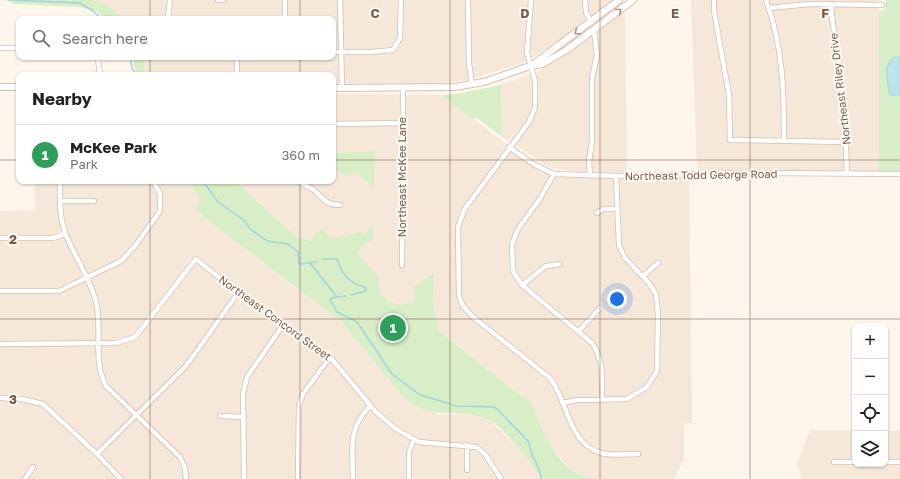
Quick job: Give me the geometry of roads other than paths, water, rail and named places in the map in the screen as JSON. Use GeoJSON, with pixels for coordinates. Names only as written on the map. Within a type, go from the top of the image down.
{"type":"FeatureCollection","features":[{"type":"Feature","properties":{"kind":"main road"},"geometry":{"type":"LineString","coordinates":[[530,66],[619,0]]}},
{"type":"Feature","properties":{"kind":"main road"},"geometry":{"type":"LineString","coordinates":[[336,88],[403,89],[455,87],[472,84],[530,66],[543,64],[594,30],[633,0]]}},
{"type":"Feature","properties":{"kind":"main road"},"geometry":{"type":"LineString","coordinates":[[0,87],[16,87]]}},
{"type":"Feature","properties":{"kind":"street"},"geometry":{"type":"LineString","coordinates":[[168,16],[170,0]]}},
{"type":"Feature","properties":{"kind":"street"},"geometry":{"type":"LineString","coordinates":[[218,0],[224,0]]}},
{"type":"Feature","properties":{"kind":"street"},"geometry":{"type":"LineString","coordinates":[[285,0],[285,16]]}},
{"type":"Feature","properties":{"kind":"street"},"geometry":{"type":"LineString","coordinates":[[340,0],[342,88]]}},
{"type":"Feature","properties":{"kind":"street"},"geometry":{"type":"LineString","coordinates":[[336,52],[387,52],[393,50],[398,45],[400,38],[401,0]]}},
{"type":"Feature","properties":{"kind":"street"},"geometry":{"type":"LineString","coordinates":[[468,0],[469,64],[472,84]]}},
{"type":"Feature","properties":{"kind":"street"},"geometry":{"type":"LineString","coordinates":[[531,0],[531,16],[527,39],[527,53],[535,81],[535,108],[529,122],[464,210],[458,227],[460,296],[463,306],[473,317],[550,378],[557,388],[573,429],[590,448],[606,454],[638,454]]}},
{"type":"Feature","properties":{"kind":"street"},"geometry":{"type":"LineString","coordinates":[[585,0],[586,13],[591,22]]}},
{"type":"Feature","properties":{"kind":"street"},"geometry":{"type":"LineString","coordinates":[[714,0],[714,11],[729,95],[730,140],[847,142]]}},
{"type":"Feature","properties":{"kind":"street"},"geometry":{"type":"LineString","coordinates":[[766,0],[783,66],[784,141]]}},
{"type":"Feature","properties":{"kind":"street","name":"Northeast Riley Drive"},"geometry":{"type":"LineString","coordinates":[[831,4],[847,142],[848,174]]}},
{"type":"Feature","properties":{"kind":"street"},"geometry":{"type":"LineString","coordinates":[[769,8],[784,5],[882,5]]}},
{"type":"Feature","properties":{"kind":"street"},"geometry":{"type":"LineString","coordinates":[[590,175],[589,162],[592,142],[592,78],[597,55],[594,30]]}},
{"type":"Feature","properties":{"kind":"street"},"geometry":{"type":"LineString","coordinates":[[0,48],[16,48]]}},
{"type":"Feature","properties":{"kind":"street"},"geometry":{"type":"LineString","coordinates":[[98,60],[100,72]]}},
{"type":"Feature","properties":{"kind":"street"},"geometry":{"type":"LineString","coordinates":[[237,60],[237,72]]}},
{"type":"Feature","properties":{"kind":"street","name":"Northeast McKee Lane"},"geometry":{"type":"LineString","coordinates":[[402,265],[403,89]]}},
{"type":"Feature","properties":{"kind":"street"},"geometry":{"type":"LineString","coordinates":[[336,124],[402,123]]}},
{"type":"Feature","properties":{"kind":"street","name":"Northeast Todd George Road"},"geometry":{"type":"LineString","coordinates":[[510,147],[533,164],[554,174],[616,176],[747,173],[900,174]]}},
{"type":"Feature","properties":{"kind":"street"},"geometry":{"type":"LineString","coordinates":[[554,174],[540,200],[518,229],[512,244],[513,271],[522,285],[592,343],[599,354],[602,399]]}},
{"type":"Feature","properties":{"kind":"street"},"geometry":{"type":"LineString","coordinates":[[563,403],[577,400],[627,399],[647,387],[657,371],[658,322],[656,294],[643,276],[626,258],[619,246],[616,176]]}},
{"type":"Feature","properties":{"kind":"street"},"geometry":{"type":"LineString","coordinates":[[60,184],[61,218],[65,234],[96,302],[99,366],[104,382],[180,457],[186,468],[186,479]]}},
{"type":"Feature","properties":{"kind":"street"},"geometry":{"type":"LineString","coordinates":[[0,291],[54,291],[86,278],[125,258],[157,216],[161,207],[161,198],[154,184]]}},
{"type":"Feature","properties":{"kind":"street"},"geometry":{"type":"LineString","coordinates":[[303,184],[312,189],[323,200],[331,205],[340,205]]}},
{"type":"Feature","properties":{"kind":"street"},"geometry":{"type":"LineString","coordinates":[[60,201],[94,201]]}},
{"type":"Feature","properties":{"kind":"street"},"geometry":{"type":"LineString","coordinates":[[597,213],[603,209],[617,209]]}},
{"type":"Feature","properties":{"kind":"street"},"geometry":{"type":"LineString","coordinates":[[0,238],[53,238],[65,234]]}},
{"type":"Feature","properties":{"kind":"street","name":"Northeast Concord Street"},"geometry":{"type":"LineString","coordinates":[[99,343],[116,343],[135,337],[196,260],[238,293],[330,357],[370,406],[396,429],[419,442],[431,444],[467,445],[476,447],[485,454],[501,479]]}},
{"type":"Feature","properties":{"kind":"street"},"geometry":{"type":"LineString","coordinates":[[643,276],[658,263]]}},
{"type":"Feature","properties":{"kind":"street"},"geometry":{"type":"LineString","coordinates":[[522,285],[546,266],[560,264]]}},
{"type":"Feature","properties":{"kind":"street"},"geometry":{"type":"LineString","coordinates":[[97,454],[186,366],[238,293]]}},
{"type":"Feature","properties":{"kind":"street"},"geometry":{"type":"LineString","coordinates":[[579,331],[600,308]]}},
{"type":"Feature","properties":{"kind":"street"},"geometry":{"type":"LineString","coordinates":[[244,479],[243,394],[247,377],[283,325]]}},
{"type":"Feature","properties":{"kind":"street"},"geometry":{"type":"LineString","coordinates":[[0,344],[99,343]]}},
{"type":"Feature","properties":{"kind":"street"},"geometry":{"type":"LineString","coordinates":[[298,479],[299,405],[303,394],[330,357]]}},
{"type":"Feature","properties":{"kind":"street"},"geometry":{"type":"LineString","coordinates":[[0,398],[22,399],[42,404],[97,454],[121,479]]}},
{"type":"Feature","properties":{"kind":"street"},"geometry":{"type":"LineString","coordinates":[[353,479],[354,427],[358,419],[370,406]]}},
{"type":"Feature","properties":{"kind":"street"},"geometry":{"type":"LineString","coordinates":[[220,416],[244,416]]}},
{"type":"Feature","properties":{"kind":"street"},"geometry":{"type":"LineString","coordinates":[[409,479],[409,452],[414,439]]}},
{"type":"Feature","properties":{"kind":"street"},"geometry":{"type":"LineString","coordinates":[[467,445],[467,470]]}},
{"type":"Feature","properties":{"kind":"street"},"geometry":{"type":"LineString","coordinates":[[834,462],[852,462]]}},
{"type":"Feature","properties":{"kind":"street"},"geometry":{"type":"LineString","coordinates":[[888,462],[900,462]]}},
{"type":"Feature","properties":{"kind":"street"},"geometry":{"type":"LineString","coordinates":[[25,479],[33,467]]}},
{"type":"Feature","properties":{"kind":"water"},"geometry":{"type":"Polygon","coordinates":[[[894,57],[900,57],[900,95],[890,95],[889,93],[887,69],[888,64],[894,57]]]}},
{"type":"Feature","properties":{"kind":"waterway"},"geometry":{"type":"LineString","coordinates":[[9,0],[80,3],[99,16]]}},
{"type":"Feature","properties":{"kind":"waterway"},"geometry":{"type":"LineString","coordinates":[[131,60],[134,72]]}},
{"type":"Feature","properties":{"kind":"waterway"},"geometry":{"type":"LineString","coordinates":[[205,184],[218,202],[245,221],[249,228],[267,241],[288,244],[298,252],[299,264],[310,263],[337,297],[330,299],[337,312],[357,322],[392,374],[420,395],[457,406],[495,407],[529,442],[541,479]]}},
{"type":"Feature","properties":{"kind":"waterway"},"geometry":{"type":"LineString","coordinates":[[323,259],[337,259],[347,278],[359,286],[365,287],[366,291],[351,295]]}},
{"type":"Feature","properties":{"kind":"waterway"},"geometry":{"type":"LineString","coordinates":[[310,263],[316,262]]}},
{"type":"Feature","properties":{"kind":"waterway"},"geometry":{"type":"LineString","coordinates":[[337,297],[346,296]]}},
{"type":"Feature","properties":{"kind":"place","name":"McKee Park"},"geometry":{"type":"Point","coordinates":[393,328]}}]}
